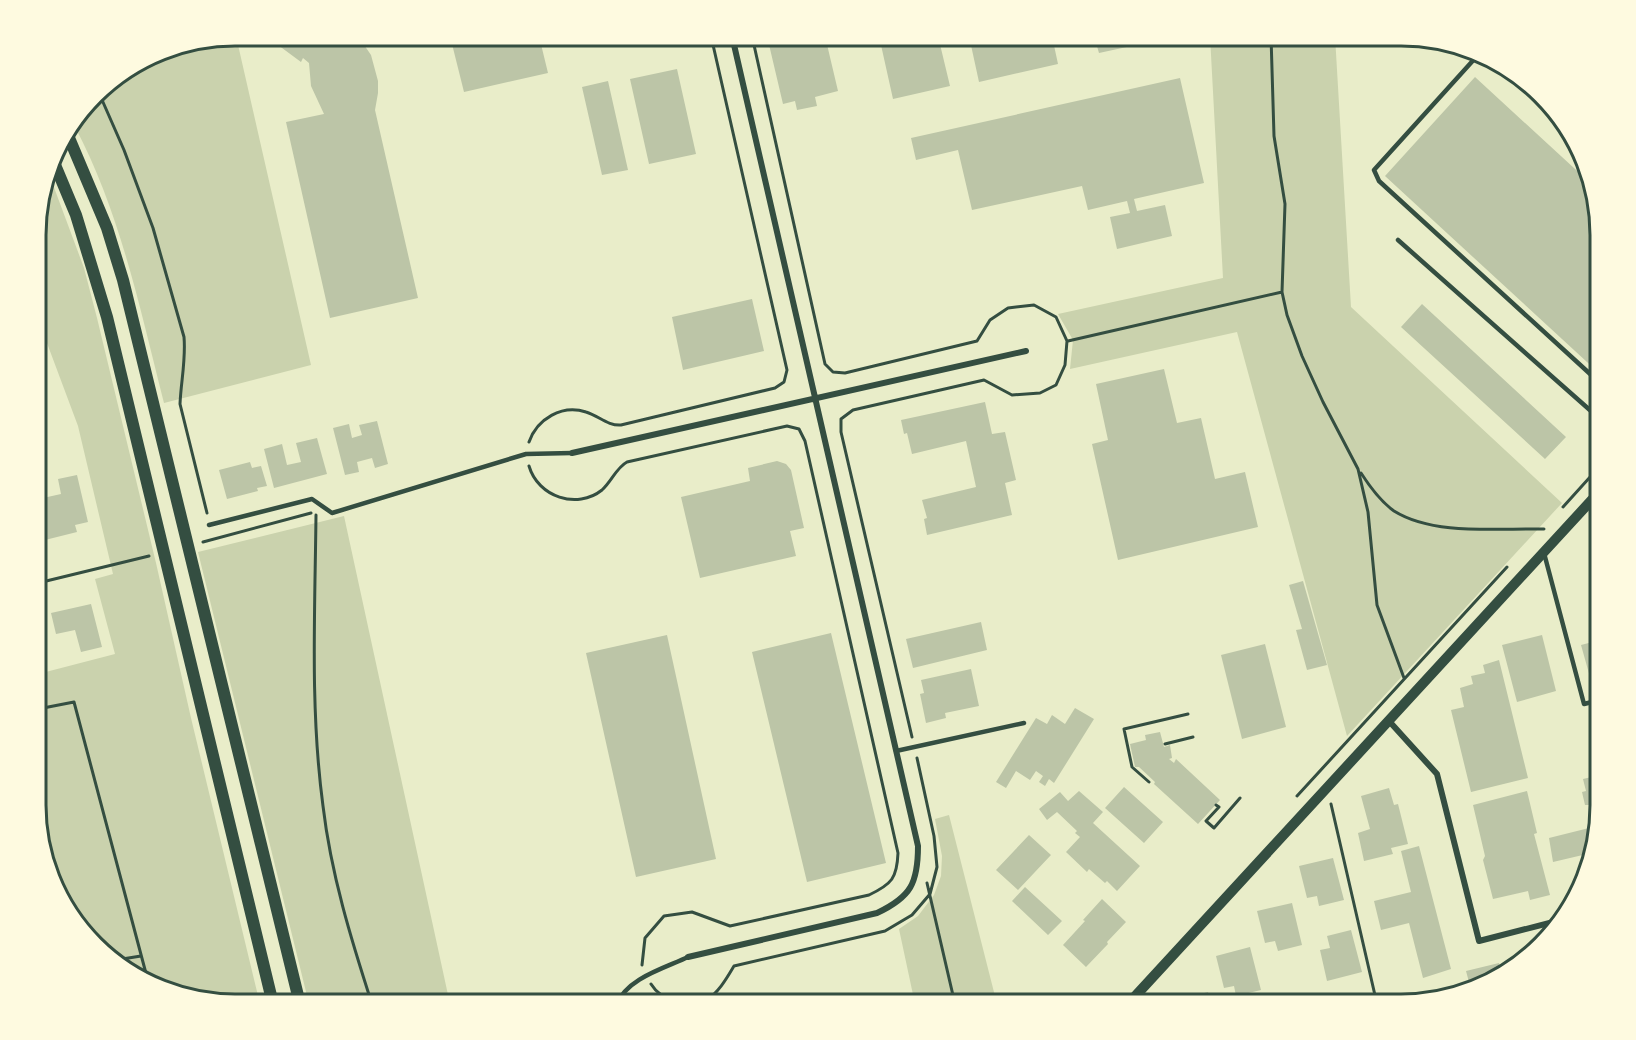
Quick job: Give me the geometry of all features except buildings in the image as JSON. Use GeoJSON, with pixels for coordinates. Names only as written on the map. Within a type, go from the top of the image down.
{"type":"FeatureCollection","features":[{"type":"Feature","properties":{"kind":"main road"},"geometry":{"type":"LineString","coordinates":[[71,143],[107,228],[123,280],[298,994]]}},
{"type":"Feature","properties":{"kind":"main road"},"geometry":{"type":"LineString","coordinates":[[58,172],[76,215],[107,317],[271,994]]}},
{"type":"Feature","properties":{"kind":"street"},"geometry":{"type":"LineString","coordinates":[[688,957],[877,913],[896,904],[912,887],[918,867],[918,846],[734,47]]}},
{"type":"Feature","properties":{"kind":"street"},"geometry":{"type":"LineString","coordinates":[[572,453],[1026,351]]}},
{"type":"Feature","properties":{"kind":"street"},"geometry":{"type":"LineString","coordinates":[[1138,993],[1589,503]]}},
{"type":"Feature","properties":{"kind":"street"},"geometry":{"type":"LineString","coordinates":[[1389,721],[1437,774],[1479,941],[1546,924]]}},
{"type":"Feature","properties":{"kind":"lane"},"geometry":{"type":"LineString","coordinates":[[1473,61],[1374,170],[1379,181],[1589,373]]}},
{"type":"Feature","properties":{"kind":"lane"},"geometry":{"type":"LineString","coordinates":[[1398,240],[1589,409]]}},
{"type":"Feature","properties":{"kind":"lane"},"geometry":{"type":"LineString","coordinates":[[209,525],[312,499],[332,513],[526,454],[572,453]]}},
{"type":"Feature","properties":{"kind":"lane"},"geometry":{"type":"LineString","coordinates":[[1544,553],[1584,704],[1589,703]]}},
{"type":"Feature","properties":{"kind":"lane"},"geometry":{"type":"LineString","coordinates":[[896,752],[1024,723]]}},
{"type":"Feature","properties":{"kind":"lane"},"geometry":{"type":"LineString","coordinates":[[623,994],[647,976],[688,957]]}},
{"type":"Feature","properties":{"kind":"path"},"geometry":{"type":"LineString","coordinates":[[1272,46],[1274,136],[1285,204],[1282,292],[1287,315],[1302,356],[1358,469],[1374,493],[1395,511],[1419,521],[1449,528],[1544,529]]}},
{"type":"Feature","properties":{"kind":"path"},"geometry":{"type":"LineString","coordinates":[[657,994],[642,968],[645,938],[664,916],[692,912],[730,926],[869,895],[882,889],[897,871],[898,853],[805,441],[799,429],[787,426],[627,462],[620,466],[601,491],[587,498],[569,500],[552,495],[539,485],[531,472],[526,454],[530,439],[538,426],[548,417],[564,410],[584,411],[612,426],[621,425],[775,388],[784,382],[787,370],[713,47]]}},
{"type":"Feature","properties":{"kind":"path"},"geometry":{"type":"LineString","coordinates":[[712,994],[726,980],[734,966],[885,931],[912,915],[930,894],[936,867],[934,836],[841,432],[841,419],[853,410],[984,380],[1012,395],[1040,393],[1056,385],[1065,365],[1067,341],[1056,317],[1034,305],[1008,308],[990,320],[977,341],[845,373],[833,372],[825,364],[754,47]]}},
{"type":"Feature","properties":{"kind":"path"},"geometry":{"type":"LineString","coordinates":[[103,101],[124,150],[153,228],[184,337],[185,355],[180,404],[209,525]]}},
{"type":"Feature","properties":{"kind":"path"},"geometry":{"type":"LineString","coordinates":[[1067,341],[1282,292]]}},
{"type":"Feature","properties":{"kind":"path"},"geometry":{"type":"LineString","coordinates":[[1358,469],[1368,512],[1377,605],[1404,678]]}},
{"type":"Feature","properties":{"kind":"path"},"geometry":{"type":"LineString","coordinates":[[203,542],[316,512],[314,692],[323,806],[335,876],[351,939],[369,994]]}},
{"type":"Feature","properties":{"kind":"path"},"geometry":{"type":"LineString","coordinates":[[46,581],[148,556]]}},
{"type":"Feature","properties":{"kind":"path"},"geometry":{"type":"LineString","coordinates":[[46,707],[74,702],[145,970]]}},
{"type":"Feature","properties":{"kind":"path"},"geometry":{"type":"LineString","coordinates":[[1149,782],[1132,767],[1124,729],[1188,714]]}},
{"type":"Feature","properties":{"kind":"path"},"geometry":{"type":"LineString","coordinates":[[1165,744],[1193,737]]}},
{"type":"Feature","properties":{"kind":"path"},"geometry":{"type":"LineString","coordinates":[[1327,788],[1374,993]]}},
{"type":"Feature","properties":{"kind":"path"},"geometry":{"type":"LineString","coordinates":[[1216,805],[1219,807],[1206,821],[1214,828],[1240,798]]}},
{"type":"Feature","properties":{"kind":"path"},"geometry":{"type":"LineString","coordinates":[[925,875],[953,993]]}},
{"type":"Feature","properties":{"kind":"path"},"geometry":{"type":"LineString","coordinates":[[126,958],[141,956]]}},
{"type":"Feature","properties":{"kind":"green space"},"geometry":{"type":"Polygon","coordinates":[[[1211,46],[1336,46],[1351,307],[1562,503],[1347,736],[1237,332],[1070,369],[1073,340],[1058,314],[1223,278],[1211,46]]]}},
{"type":"Feature","properties":{"kind":"green space"},"geometry":{"type":"Polygon","coordinates":[[[239,47],[311,365],[164,403],[127,261],[90,158],[77,132],[102,102],[131,78],[163,61],[199,50],[239,47]]]}},
{"type":"Feature","properties":{"kind":"green space"},"geometry":{"type":"Polygon","coordinates":[[[53,186],[84,268],[97,318],[258,994],[211,992],[187,987],[163,979],[131,962],[102,938],[86,919],[66,888],[57,865],[50,841],[46,804],[46,672],[115,654],[95,579],[113,574],[78,426],[46,340],[46,236],[53,186]]]}},
{"type":"Feature","properties":{"kind":"green space"},"geometry":{"type":"Polygon","coordinates":[[[344,516],[448,994],[307,994],[198,552],[344,516]]]}},
{"type":"Feature","properties":{"kind":"green space"},"geometry":{"type":"Polygon","coordinates":[[[949,815],[994,993],[913,993],[899,929],[918,916],[934,895],[941,876],[942,856],[935,819],[949,815]]]}}]}
